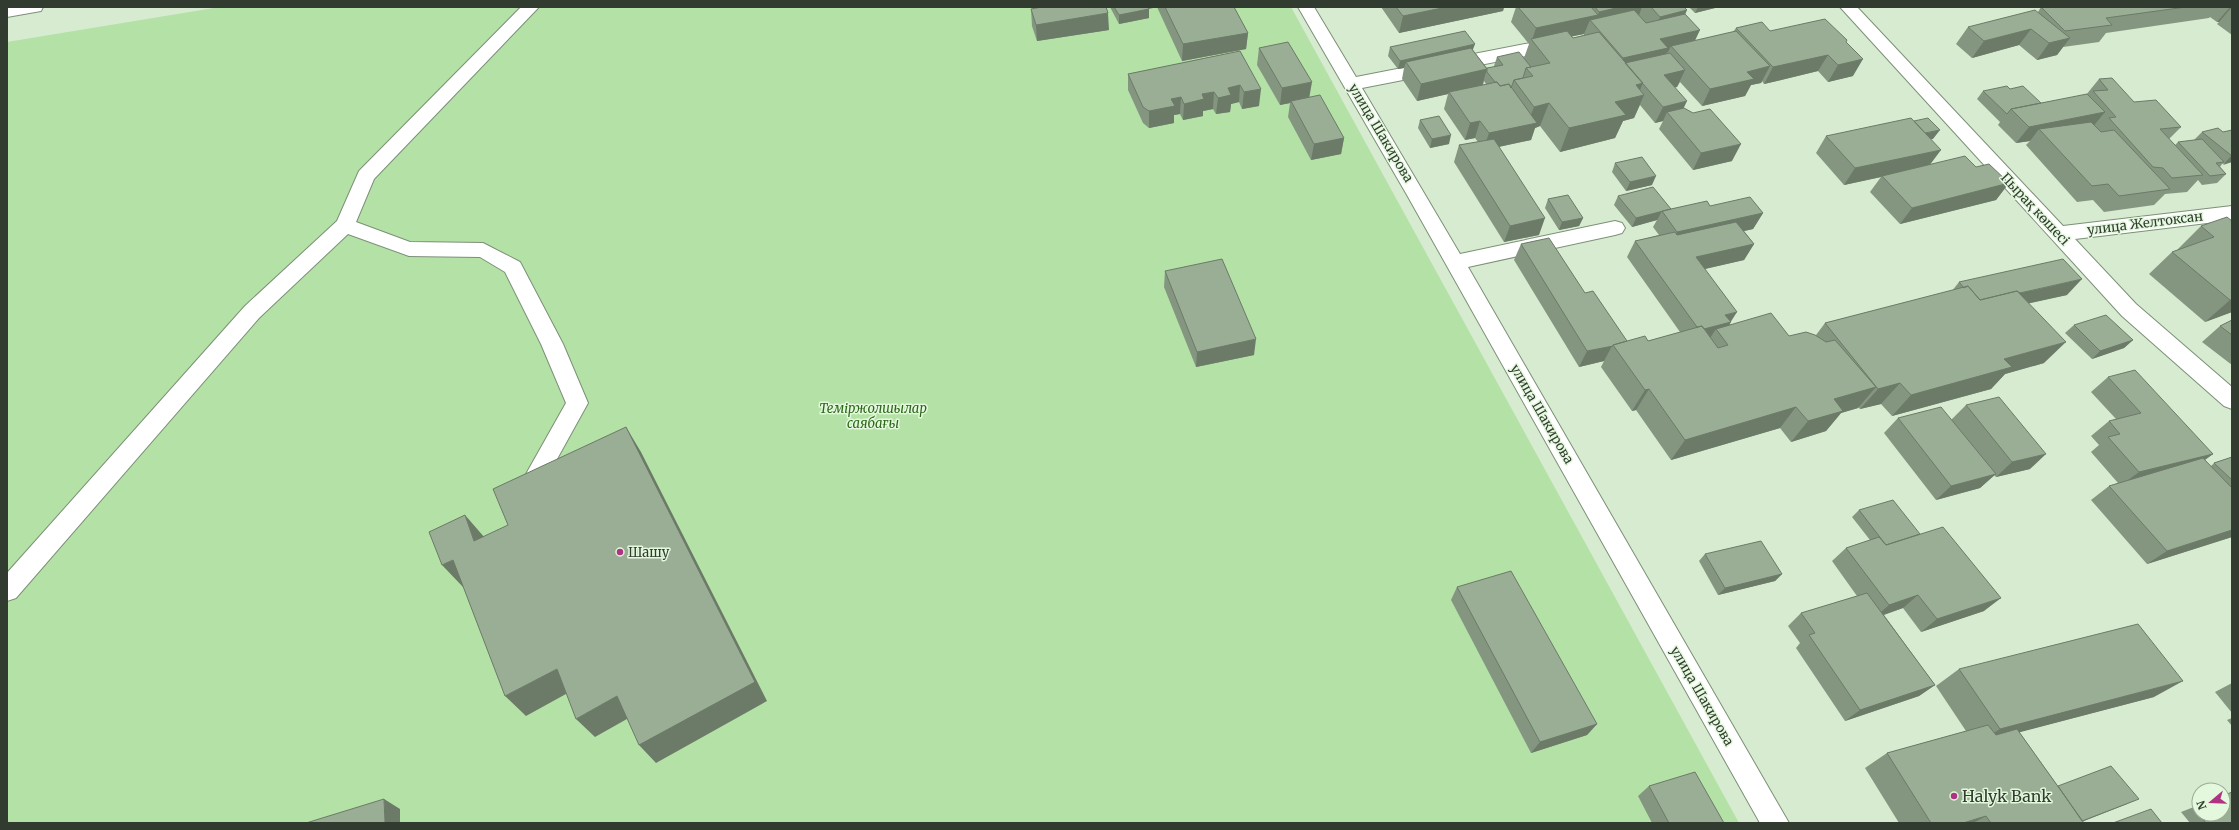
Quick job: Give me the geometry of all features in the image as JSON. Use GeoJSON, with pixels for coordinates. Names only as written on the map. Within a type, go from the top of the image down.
{"type":"FeatureCollection","features":[{"type":"Feature","properties":{"kind":"street"},"geometry":{"type":"LineString","coordinates":[[7,12],[35,7]]}},
{"type":"Feature","properties":{"kind":"street"},"geometry":{"type":"LineString","coordinates":[[7,590],[252,312],[345,225],[366,176],[531,7]]}},
{"type":"Feature","properties":{"kind":"street","name":"улица Шакирова"},"geometry":{"type":"LineString","coordinates":[[1306,7],[1456,262],[1774,823]]}},
{"type":"Feature","properties":{"kind":"street","name":"Пырақ көшесі"},"geometry":{"type":"LineString","coordinates":[[1848,7],[2129,310],[2232,400]]}},
{"type":"Feature","properties":{"kind":"street"},"geometry":{"type":"LineString","coordinates":[[1351,84],[1573,41]]}},
{"type":"Feature","properties":{"kind":"street","name":"улица Желтоксан"},"geometry":{"type":"LineString","coordinates":[[2058,234],[2232,213]]}},
{"type":"Feature","properties":{"kind":"street"},"geometry":{"type":"LineString","coordinates":[[345,225],[408,249],[483,250],[513,267],[552,344],[577,403],[528,490]]}},
{"type":"Feature","properties":{"kind":"street"},"geometry":{"type":"LineString","coordinates":[[1456,262],[1615,228]]}},
{"type":"Feature","properties":{"kind":"green space","name":"Теміржолшылар саябағы"},"geometry":{"type":"Polygon","coordinates":[[[220,7],[1291,7],[1739,823],[7,823],[7,42],[220,7]]]}},
{"type":"Feature","properties":{"kind":"building"},"geometry":{"type":"Polygon","coordinates":[[[1042,7],[1106,7],[1108,13],[1036,25],[1031,9],[1042,7]]]}},
{"type":"Feature","properties":{"kind":"building"},"geometry":{"type":"Polygon","coordinates":[[[1114,7],[1148,7],[1149,9],[1119,15],[1114,7]]]}},
{"type":"Feature","properties":{"kind":"building"},"geometry":{"type":"Polygon","coordinates":[[[1165,7],[1234,7],[1248,33],[1183,44],[1165,7]]]}},
{"type":"Feature","properties":{"kind":"building"},"geometry":{"type":"Polygon","coordinates":[[[1396,7],[1447,7],[1403,16],[1396,7]]]}},
{"type":"Feature","properties":{"kind":"building"},"geometry":{"type":"Polygon","coordinates":[[[1518,7],[1591,7],[1598,15],[1536,28],[1518,7]]]}},
{"type":"Feature","properties":{"kind":"building"},"geometry":{"type":"Polygon","coordinates":[[[1595,7],[1620,7],[1599,12],[1595,7]]]}},
{"type":"Feature","properties":{"kind":"building"},"geometry":{"type":"Polygon","coordinates":[[[1651,7],[1684,7],[1687,10],[1660,17],[1651,7]]]}},
{"type":"Feature","properties":{"kind":"building"},"geometry":{"type":"Polygon","coordinates":[[[2041,7],[2186,7],[2106,18],[2112,25],[2065,31],[2041,7]]]}},
{"type":"Feature","properties":{"kind":"building"},"geometry":{"type":"Polygon","coordinates":[[[1634,10],[1646,23],[1685,14],[1700,30],[1660,39],[1668,48],[1623,58],[1590,20],[1634,10]]]}},
{"type":"Feature","properties":{"kind":"building"},"geometry":{"type":"Polygon","coordinates":[[[2035,10],[2070,38],[2049,43],[2031,29],[1984,41],[1968,27],[2035,10]]]}},
{"type":"Feature","properties":{"kind":"building"},"geometry":{"type":"Polygon","coordinates":[[[1825,19],[1847,40],[1846,42],[1863,59],[1838,65],[1828,55],[1773,67],[1736,28],[1762,22],[1770,31],[1825,19]]]}},
{"type":"Feature","properties":{"kind":"building"},"geometry":{"type":"Polygon","coordinates":[[[1465,31],[1475,44],[1400,61],[1390,47],[1465,31]]]}},
{"type":"Feature","properties":{"kind":"building"},"geometry":{"type":"Polygon","coordinates":[[[1567,31],[1573,38],[1599,32],[1643,83],[1636,85],[1644,95],[1615,102],[1626,115],[1569,128],[1549,103],[1534,107],[1514,80],[1533,76],[1526,68],[1550,63],[1531,39],[1567,31]]]}},
{"type":"Feature","properties":{"kind":"building"},"geometry":{"type":"Polygon","coordinates":[[[1736,31],[1770,66],[1747,72],[1754,79],[1710,89],[1671,46],[1736,31]]]}},
{"type":"Feature","properties":{"kind":"building"},"geometry":{"type":"Polygon","coordinates":[[[1288,42],[1312,82],[1282,88],[1259,48],[1288,42]]]}},
{"type":"Feature","properties":{"kind":"building"},"geometry":{"type":"Polygon","coordinates":[[[1471,48],[1487,69],[1421,84],[1406,62],[1471,48]]]}},
{"type":"Feature","properties":{"kind":"building"},"geometry":{"type":"Polygon","coordinates":[[[1240,51],[1261,89],[1244,92],[1240,85],[1228,88],[1231,95],[1218,98],[1214,92],[1202,94],[1204,99],[1184,104],[1181,97],[1171,99],[1175,106],[1149,111],[1143,107],[1128,74],[1240,51]]]}},
{"type":"Feature","properties":{"kind":"building"},"geometry":{"type":"Polygon","coordinates":[[[1519,52],[1531,67],[1526,68],[1523,78],[1514,80],[1511,88],[1509,84],[1500,86],[1487,72],[1487,68],[1503,65],[1497,57],[1519,52]]]}},
{"type":"Feature","properties":{"kind":"building"},"geometry":{"type":"Polygon","coordinates":[[[1670,53],[1685,70],[1664,75],[1687,101],[1663,107],[1625,63],[1670,53]]]}},
{"type":"Feature","properties":{"kind":"building"},"geometry":{"type":"Polygon","coordinates":[[[2112,78],[2134,102],[2156,100],[2181,127],[2160,129],[2203,175],[2172,178],[2163,168],[2153,167],[2109,118],[2116,117],[2093,91],[2108,90],[2099,79],[2112,78]]]}},
{"type":"Feature","properties":{"kind":"building"},"geometry":{"type":"Polygon","coordinates":[[[1497,82],[1500,86],[1509,84],[1537,123],[1489,133],[1480,121],[1470,123],[1449,92],[1497,82]]]}},
{"type":"Feature","properties":{"kind":"building"},"geometry":{"type":"Polygon","coordinates":[[[2007,86],[2010,89],[2023,86],[2041,103],[2011,109],[2007,114],[1983,91],[2007,86]]]}},
{"type":"Feature","properties":{"kind":"building"},"geometry":{"type":"Polygon","coordinates":[[[2087,94],[2105,112],[2029,127],[2011,109],[2087,94]]]}},
{"type":"Feature","properties":{"kind":"building"},"geometry":{"type":"Polygon","coordinates":[[[1320,95],[1344,138],[1314,144],[1291,101],[1320,95]]]}},
{"type":"Feature","properties":{"kind":"building"},"geometry":{"type":"Polygon","coordinates":[[[1684,108],[1693,113],[1710,109],[1741,144],[1701,153],[1667,112],[1684,108]]]}},
{"type":"Feature","properties":{"kind":"building"},"geometry":{"type":"Polygon","coordinates":[[[1439,116],[1451,135],[1432,139],[1420,120],[1439,116]]]}},
{"type":"Feature","properties":{"kind":"building"},"geometry":{"type":"Polygon","coordinates":[[[1911,118],[1941,150],[1855,168],[1826,136],[1911,118]]]}},
{"type":"Feature","properties":{"kind":"building"},"geometry":{"type":"Polygon","coordinates":[[[1928,118],[1940,130],[1925,133],[1914,121],[1928,118]]]}},
{"type":"Feature","properties":{"kind":"building"},"geometry":{"type":"Polygon","coordinates":[[[2091,122],[2101,132],[2114,130],[2170,189],[2119,196],[2108,184],[2092,186],[2039,129],[2091,122]]]}},
{"type":"Feature","properties":{"kind":"building"},"geometry":{"type":"Polygon","coordinates":[[[2218,128],[2223,132],[2232,130],[2232,156],[2202,132],[2218,128]]]}},
{"type":"Feature","properties":{"kind":"building"},"geometry":{"type":"Polygon","coordinates":[[[1494,139],[1545,218],[1510,226],[1459,145],[1494,139]]]}},
{"type":"Feature","properties":{"kind":"building"},"geometry":{"type":"Polygon","coordinates":[[[2202,139],[2224,162],[2216,163],[2226,174],[2210,176],[2178,142],[2202,139]]]}},
{"type":"Feature","properties":{"kind":"building"},"geometry":{"type":"Polygon","coordinates":[[[1965,156],[1976,167],[1989,164],[2009,183],[1912,208],[1882,176],[1965,156]]]}},
{"type":"Feature","properties":{"kind":"building"},"geometry":{"type":"Polygon","coordinates":[[[1642,157],[1656,176],[1630,182],[1615,163],[1642,157]]]}},
{"type":"Feature","properties":{"kind":"building"},"geometry":{"type":"Polygon","coordinates":[[[1653,187],[1671,209],[1636,218],[1618,196],[1653,187]]]}},
{"type":"Feature","properties":{"kind":"building"},"geometry":{"type":"Polygon","coordinates":[[[1568,195],[1583,218],[1562,222],[1548,199],[1568,195]]]}},
{"type":"Feature","properties":{"kind":"building"},"geometry":{"type":"Polygon","coordinates":[[[1750,197],[1763,213],[1677,232],[1662,211],[1707,201],[1710,206],[1750,197]]]}},
{"type":"Feature","properties":{"kind":"building"},"geometry":{"type":"Polygon","coordinates":[[[2227,217],[2232,221],[2232,300],[2230,300],[2172,252],[2214,237],[2201,226],[2227,217]]]}},
{"type":"Feature","properties":{"kind":"building"},"geometry":{"type":"Polygon","coordinates":[[[1736,222],[1754,244],[1696,257],[1737,312],[1725,315],[1731,322],[1704,329],[1702,326],[1697,327],[1635,241],[1675,232],[1677,235],[1736,222]]]}},
{"type":"Feature","properties":{"kind":"building"},"geometry":{"type":"Polygon","coordinates":[[[1549,238],[1585,293],[1593,291],[1627,341],[1613,346],[1587,351],[1521,244],[1549,238]]]}},
{"type":"Feature","properties":{"kind":"building"},"geometry":{"type":"Polygon","coordinates":[[[1222,259],[1256,339],[1197,352],[1165,271],[1222,259]]]}},
{"type":"Feature","properties":{"kind":"building"},"geometry":{"type":"Polygon","coordinates":[[[2063,259],[2082,279],[2020,293],[2017,291],[1980,300],[1968,286],[1964,288],[1959,282],[2063,259]]]}},
{"type":"Feature","properties":{"kind":"building"},"geometry":{"type":"Polygon","coordinates":[[[1968,286],[1980,300],[2017,291],[2066,342],[2004,359],[2012,367],[1911,395],[1900,383],[1878,389],[1825,323],[1968,286]]]}},
{"type":"Feature","properties":{"kind":"building"},"geometry":{"type":"Polygon","coordinates":[[[1771,313],[1789,336],[1806,332],[1815,335],[1826,342],[1835,340],[1876,387],[1834,399],[1843,411],[1808,421],[1796,407],[1685,440],[1649,389],[1645,390],[1613,345],[1645,336],[1648,341],[1702,326],[1718,348],[1728,345],[1716,329],[1771,313]]]}},
{"type":"Feature","properties":{"kind":"building"},"geometry":{"type":"Polygon","coordinates":[[[2106,315],[2133,340],[2100,351],[2074,325],[2106,315]]]}},
{"type":"Feature","properties":{"kind":"building"},"geometry":{"type":"Polygon","coordinates":[[[2232,320],[2232,335],[2220,326],[2232,320]]]}},
{"type":"Feature","properties":{"kind":"building"},"geometry":{"type":"Polygon","coordinates":[[[2135,370],[2213,454],[2139,472],[2108,437],[2120,434],[2109,421],[2141,413],[2108,377],[2135,370]]]}},
{"type":"Feature","properties":{"kind":"building"},"geometry":{"type":"Polygon","coordinates":[[[1999,397],[2046,454],[2012,462],[1966,405],[1999,397]]]}},
{"type":"Feature","properties":{"kind":"building"},"geometry":{"type":"Polygon","coordinates":[[[1941,407],[1996,474],[1951,486],[1898,418],[1941,407]]]}},
{"type":"Feature","properties":{"kind":"building"},"geometry":{"type":"Polygon","coordinates":[[[626,427],[755,682],[639,745],[617,696],[576,719],[557,669],[505,696],[453,560],[442,565],[429,532],[465,515],[474,541],[508,525],[493,489],[626,427]]]}},
{"type":"Feature","properties":{"kind":"building"},"geometry":{"type":"Polygon","coordinates":[[[2232,457],[2232,480],[2214,463],[2232,457]]]}},
{"type":"Feature","properties":{"kind":"building"},"geometry":{"type":"Polygon","coordinates":[[[2203,458],[2232,488],[2232,530],[2167,551],[2109,486],[2203,458]]]}},
{"type":"Feature","properties":{"kind":"building"},"geometry":{"type":"Polygon","coordinates":[[[1893,500],[1920,534],[1886,545],[1859,510],[1893,500]]]}},
{"type":"Feature","properties":{"kind":"building"},"geometry":{"type":"Polygon","coordinates":[[[1943,527],[2001,598],[1937,619],[1918,595],[1889,605],[1846,548],[1879,537],[1886,545],[1943,527]]]}},
{"type":"Feature","properties":{"kind":"building"},"geometry":{"type":"Polygon","coordinates":[[[1761,541],[1782,574],[1725,588],[1705,554],[1761,541]]]}},
{"type":"Feature","properties":{"kind":"building"},"geometry":{"type":"Polygon","coordinates":[[[1511,571],[1597,724],[1540,742],[1457,587],[1511,571]]]}},
{"type":"Feature","properties":{"kind":"building"},"geometry":{"type":"Polygon","coordinates":[[[1867,593],[1935,685],[1860,710],[1809,635],[1815,633],[1801,613],[1867,593]]]}},
{"type":"Feature","properties":{"kind":"building"},"geometry":{"type":"Polygon","coordinates":[[[2138,624],[2183,681],[2000,729],[1959,669],[2138,624]]]}},
{"type":"Feature","properties":{"kind":"building","name":"Halyk Bank"},"geometry":{"type":"Polygon","coordinates":[[[1988,725],[1996,735],[2017,729],[2084,823],[1991,823],[1986,816],[1963,823],[1931,823],[1887,753],[1988,725]]]}},
{"type":"Feature","properties":{"kind":"building"},"geometry":{"type":"Polygon","coordinates":[[[2111,766],[2139,799],[2082,821],[2058,786],[2111,766]]]}},
{"type":"Feature","properties":{"kind":"building"},"geometry":{"type":"Polygon","coordinates":[[[1695,772],[1724,823],[1669,823],[1649,786],[1695,772]]]}},
{"type":"Feature","properties":{"kind":"building"},"geometry":{"type":"Polygon","coordinates":[[[2231,792],[2232,823],[2206,823],[2205,822],[2231,822],[2231,792]]]}},
{"type":"Feature","properties":{"kind":"building"},"geometry":{"type":"Polygon","coordinates":[[[384,799],[385,823],[306,823],[384,799]]]}},
{"type":"Feature","properties":{"kind":"building"},"geometry":{"type":"Polygon","coordinates":[[[2151,809],[2162,823],[2113,823],[2151,809]]]}},
{"type":"Feature","properties":{"kind":"place","name":"Шашу"},"geometry":{"type":"Point","coordinates":[620,552]}},
{"type":"Feature","properties":{"kind":"place","name":"Halyk Bank"},"geometry":{"type":"Point","coordinates":[1954,796]}}]}
